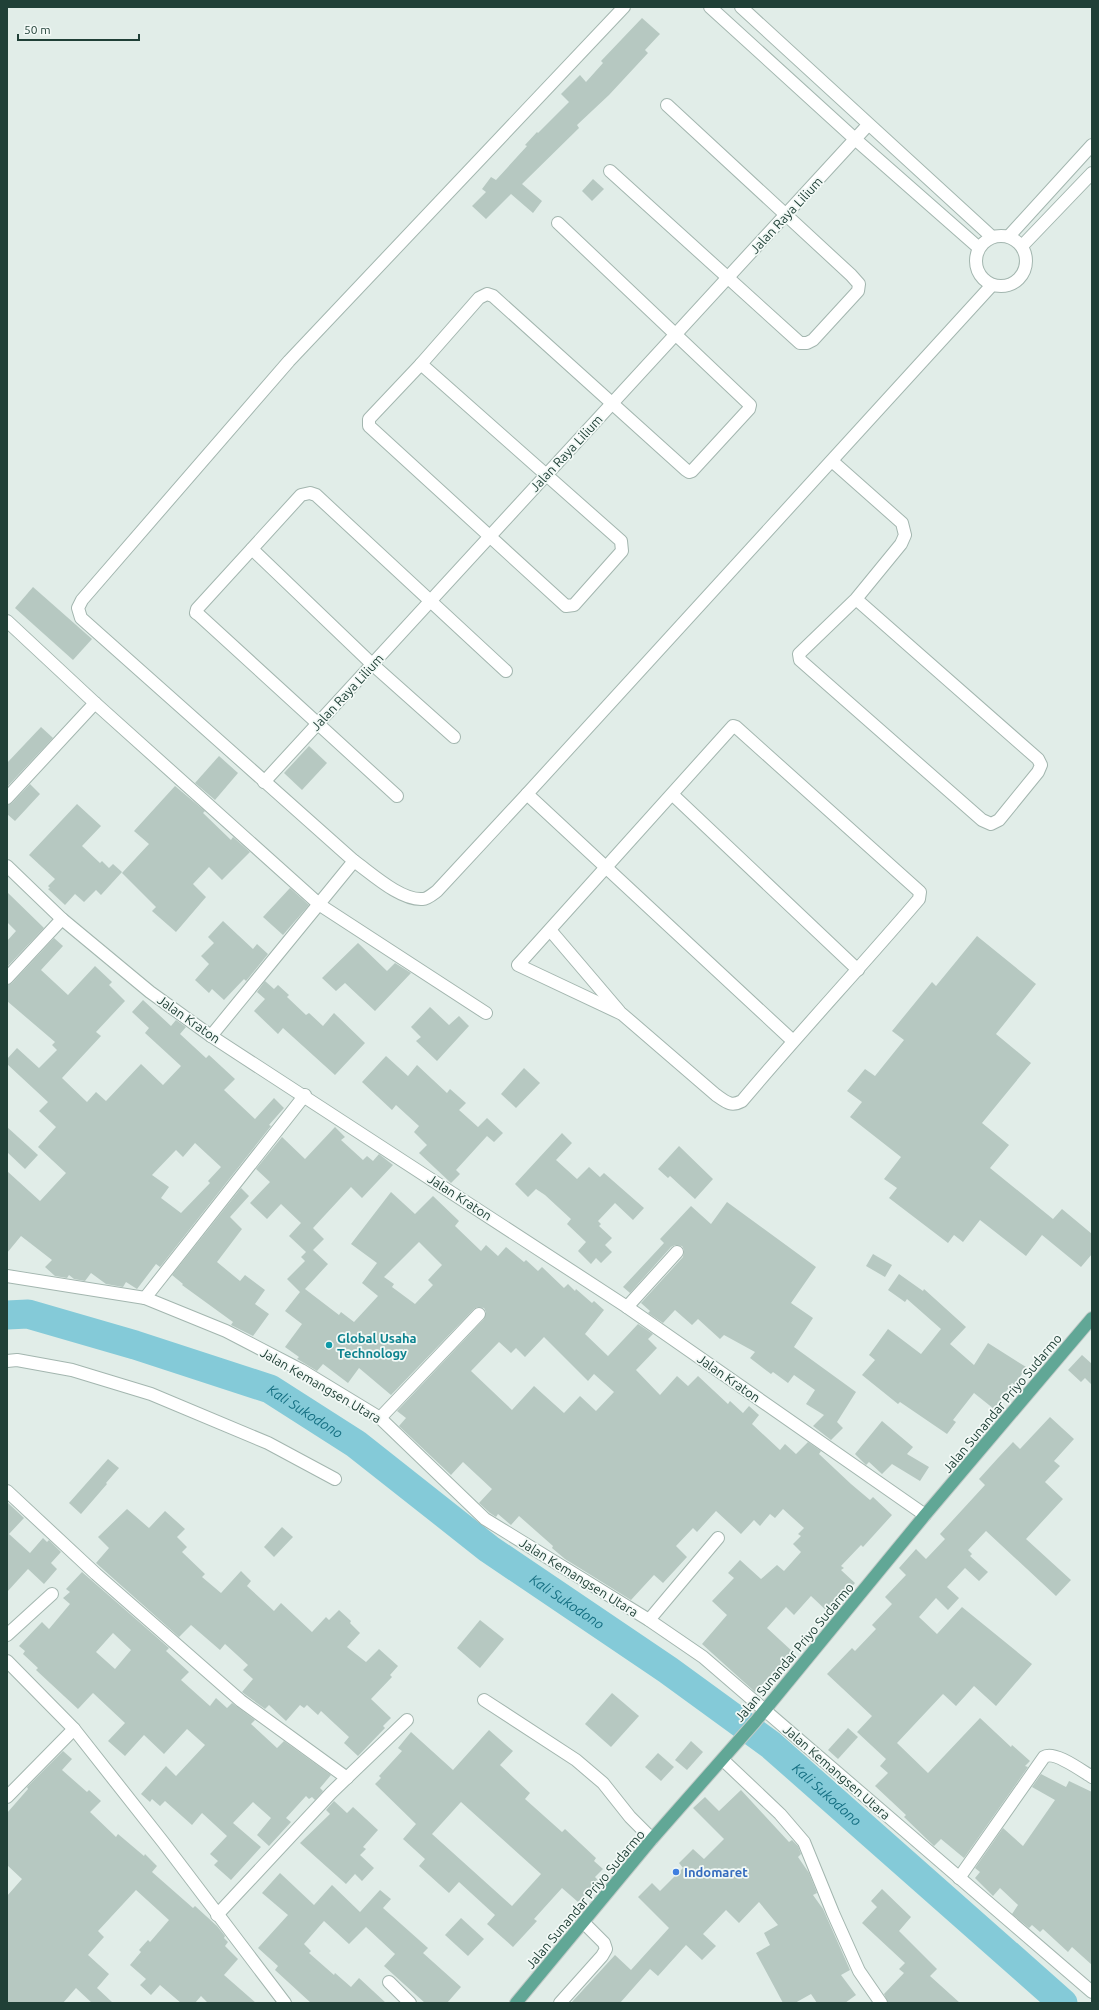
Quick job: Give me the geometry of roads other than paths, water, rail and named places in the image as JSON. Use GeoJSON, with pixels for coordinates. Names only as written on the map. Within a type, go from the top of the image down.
{"type":"FeatureCollection","features":[{"type":"Feature","properties":{"kind":"main road","name":"Jalan Sunandar Priyo Sudarmo"},"geometry":{"type":"LineString","coordinates":[[516,2003],[584,1923],[652,1839],[755,1722],[925,1515],[1092,1318]]}},
{"type":"Feature","properties":{"kind":"street"},"geometry":{"type":"LineString","coordinates":[[624,7],[289,361],[80,602],[78,608],[81,618],[354,861],[407,897],[424,899],[437,891],[528,794],[992,285]]}},
{"type":"Feature","properties":{"kind":"street"},"geometry":{"type":"LineString","coordinates":[[710,7],[855,140],[979,248]]}},
{"type":"Feature","properties":{"kind":"street"},"geometry":{"type":"LineString","coordinates":[[736,30],[745,11],[992,237]]}},
{"type":"Feature","properties":{"kind":"street"},"geometry":{"type":"LineString","coordinates":[[610,171],[800,343],[813,340],[858,291],[859,284],[667,105]]}},
{"type":"Feature","properties":{"kind":"street","name":"Jalan Raya Lilium"},"geometry":{"type":"LineString","coordinates":[[264,782],[868,125]]}},
{"type":"Feature","properties":{"kind":"street"},"geometry":{"type":"LineString","coordinates":[[1009,236],[1092,145]]}},
{"type":"Feature","properties":{"kind":"street"},"geometry":{"type":"LineString","coordinates":[[1022,246],[1092,173]]}},
{"type":"Feature","properties":{"kind":"street"},"geometry":{"type":"LineString","coordinates":[[421,364],[621,541],[623,545],[622,551],[574,605],[566,606],[369,426],[369,419],[421,364],[479,298],[488,294],[493,296],[686,470],[692,471],[750,405],[558,223]]}},
{"type":"Feature","properties":{"kind":"street"},"geometry":{"type":"LineString","coordinates":[[1000,235],[1009,236],[1017,240],[1025,252],[1027,265],[1021,277],[1017,281],[1005,286],[992,285],[980,276],[977,269],[976,262],[979,248],[984,241],[992,237],[1000,235]]}},
{"type":"Feature","properties":{"kind":"street"},"geometry":{"type":"LineString","coordinates":[[832,461],[902,523],[905,535],[901,544],[856,599],[799,654],[800,660],[982,820],[991,824],[999,820],[1038,772],[1041,765],[1038,759],[856,599]]}},
{"type":"Feature","properties":{"kind":"street"},"geometry":{"type":"LineString","coordinates":[[397,796],[196,613],[197,609],[302,495],[310,493],[316,495],[506,671]]}},
{"type":"Feature","properties":{"kind":"street"},"geometry":{"type":"LineString","coordinates":[[252,549],[372,664],[454,737]]}},
{"type":"Feature","properties":{"kind":"street"},"geometry":{"type":"LineString","coordinates":[[7,621],[95,703],[320,904],[486,1013]]}},
{"type":"Feature","properties":{"kind":"street"},"geometry":{"type":"LineString","coordinates":[[7,798],[95,703]]}},
{"type":"Feature","properties":{"kind":"street"},"geometry":{"type":"LineString","coordinates":[[550,930],[622,1014],[730,1104],[734,1105],[742,1101],[793,1041],[858,970],[919,899],[920,892],[736,727],[730,728],[673,795],[606,865],[550,930],[519,963],[519,966],[622,1014]]}},
{"type":"Feature","properties":{"kind":"street"},"geometry":{"type":"LineString","coordinates":[[528,794],[606,865],[793,1041]]}},
{"type":"Feature","properties":{"kind":"street"},"geometry":{"type":"LineString","coordinates":[[673,795],[858,970]]}},
{"type":"Feature","properties":{"kind":"street"},"geometry":{"type":"LineString","coordinates":[[211,1036],[354,861]]}},
{"type":"Feature","properties":{"kind":"street","name":"Jalan Kraton"},"geometry":{"type":"LineString","coordinates":[[7,866],[62,919],[150,992],[211,1036],[305,1095],[627,1307],[925,1515]]}},
{"type":"Feature","properties":{"kind":"street"},"geometry":{"type":"LineString","coordinates":[[7,978],[62,919]]}},
{"type":"Feature","properties":{"kind":"street"},"geometry":{"type":"LineString","coordinates":[[145,1298],[305,1095]]}},
{"type":"Feature","properties":{"kind":"street"},"geometry":{"type":"LineString","coordinates":[[627,1307],[677,1252]]}},
{"type":"Feature","properties":{"kind":"street","name":"Jalan Kemangsen Utara"},"geometry":{"type":"LineString","coordinates":[[7,1276],[145,1298],[226,1332],[301,1370],[380,1418],[485,1519],[648,1620],[703,1657],[764,1710],[812,1748],[959,1878],[1092,1992]]}},
{"type":"Feature","properties":{"kind":"street"},"geometry":{"type":"LineString","coordinates":[[380,1418],[479,1314]]}},
{"type":"Feature","properties":{"kind":"street"},"geometry":{"type":"LineString","coordinates":[[7,1361],[17,1360],[72,1370],[151,1394],[268,1442],[335,1479]]}},
{"type":"Feature","properties":{"kind":"street"},"geometry":{"type":"LineString","coordinates":[[7,1491],[96,1574],[241,1701],[347,1778]]}},
{"type":"Feature","properties":{"kind":"street"},"geometry":{"type":"LineString","coordinates":[[648,1620],[718,1538]]}},
{"type":"Feature","properties":{"kind":"street"},"geometry":{"type":"LineString","coordinates":[[7,1635],[52,1594]]}},
{"type":"Feature","properties":{"kind":"street"},"geometry":{"type":"LineString","coordinates":[[7,1661],[74,1729],[163,1842],[285,2003]]}},
{"type":"Feature","properties":{"kind":"street"},"geometry":{"type":"LineString","coordinates":[[484,1700],[576,1760],[603,1783],[630,1817],[652,1839]]}},
{"type":"Feature","properties":{"kind":"street"},"geometry":{"type":"LineString","coordinates":[[217,1915],[347,1778],[407,1720]]}},
{"type":"Feature","properties":{"kind":"street"},"geometry":{"type":"LineString","coordinates":[[7,1797],[74,1729]]}},
{"type":"Feature","properties":{"kind":"street"},"geometry":{"type":"LineString","coordinates":[[959,1878],[1044,1756],[1052,1755],[1060,1758],[1092,1777]]}},
{"type":"Feature","properties":{"kind":"street"},"geometry":{"type":"LineString","coordinates":[[726,1756],[804,1842],[832,1912],[859,1971],[881,2003]]}},
{"type":"Feature","properties":{"kind":"street"},"geometry":{"type":"LineString","coordinates":[[560,2003],[602,1956],[606,1949],[604,1943],[584,1923]]}},
{"type":"Feature","properties":{"kind":"street"},"geometry":{"type":"LineString","coordinates":[[390,1982],[410,2003]]}},
{"type":"Feature","properties":{"kind":"waterway","name":"Kali Sukodono"},"geometry":{"type":"LineString","coordinates":[[7,1315],[28,1314],[135,1345],[270,1389],[356,1444],[489,1549],[668,1670],[771,1745],[1063,2003]]}},
{"type":"Feature","properties":{"kind":"place","name":"Global Usaha Technology"},"geometry":{"type":"Point","coordinates":[329,1345]}},
{"type":"Feature","properties":{"kind":"place","name":"Indomaret"},"geometry":{"type":"Point","coordinates":[676,1872]}}]}
